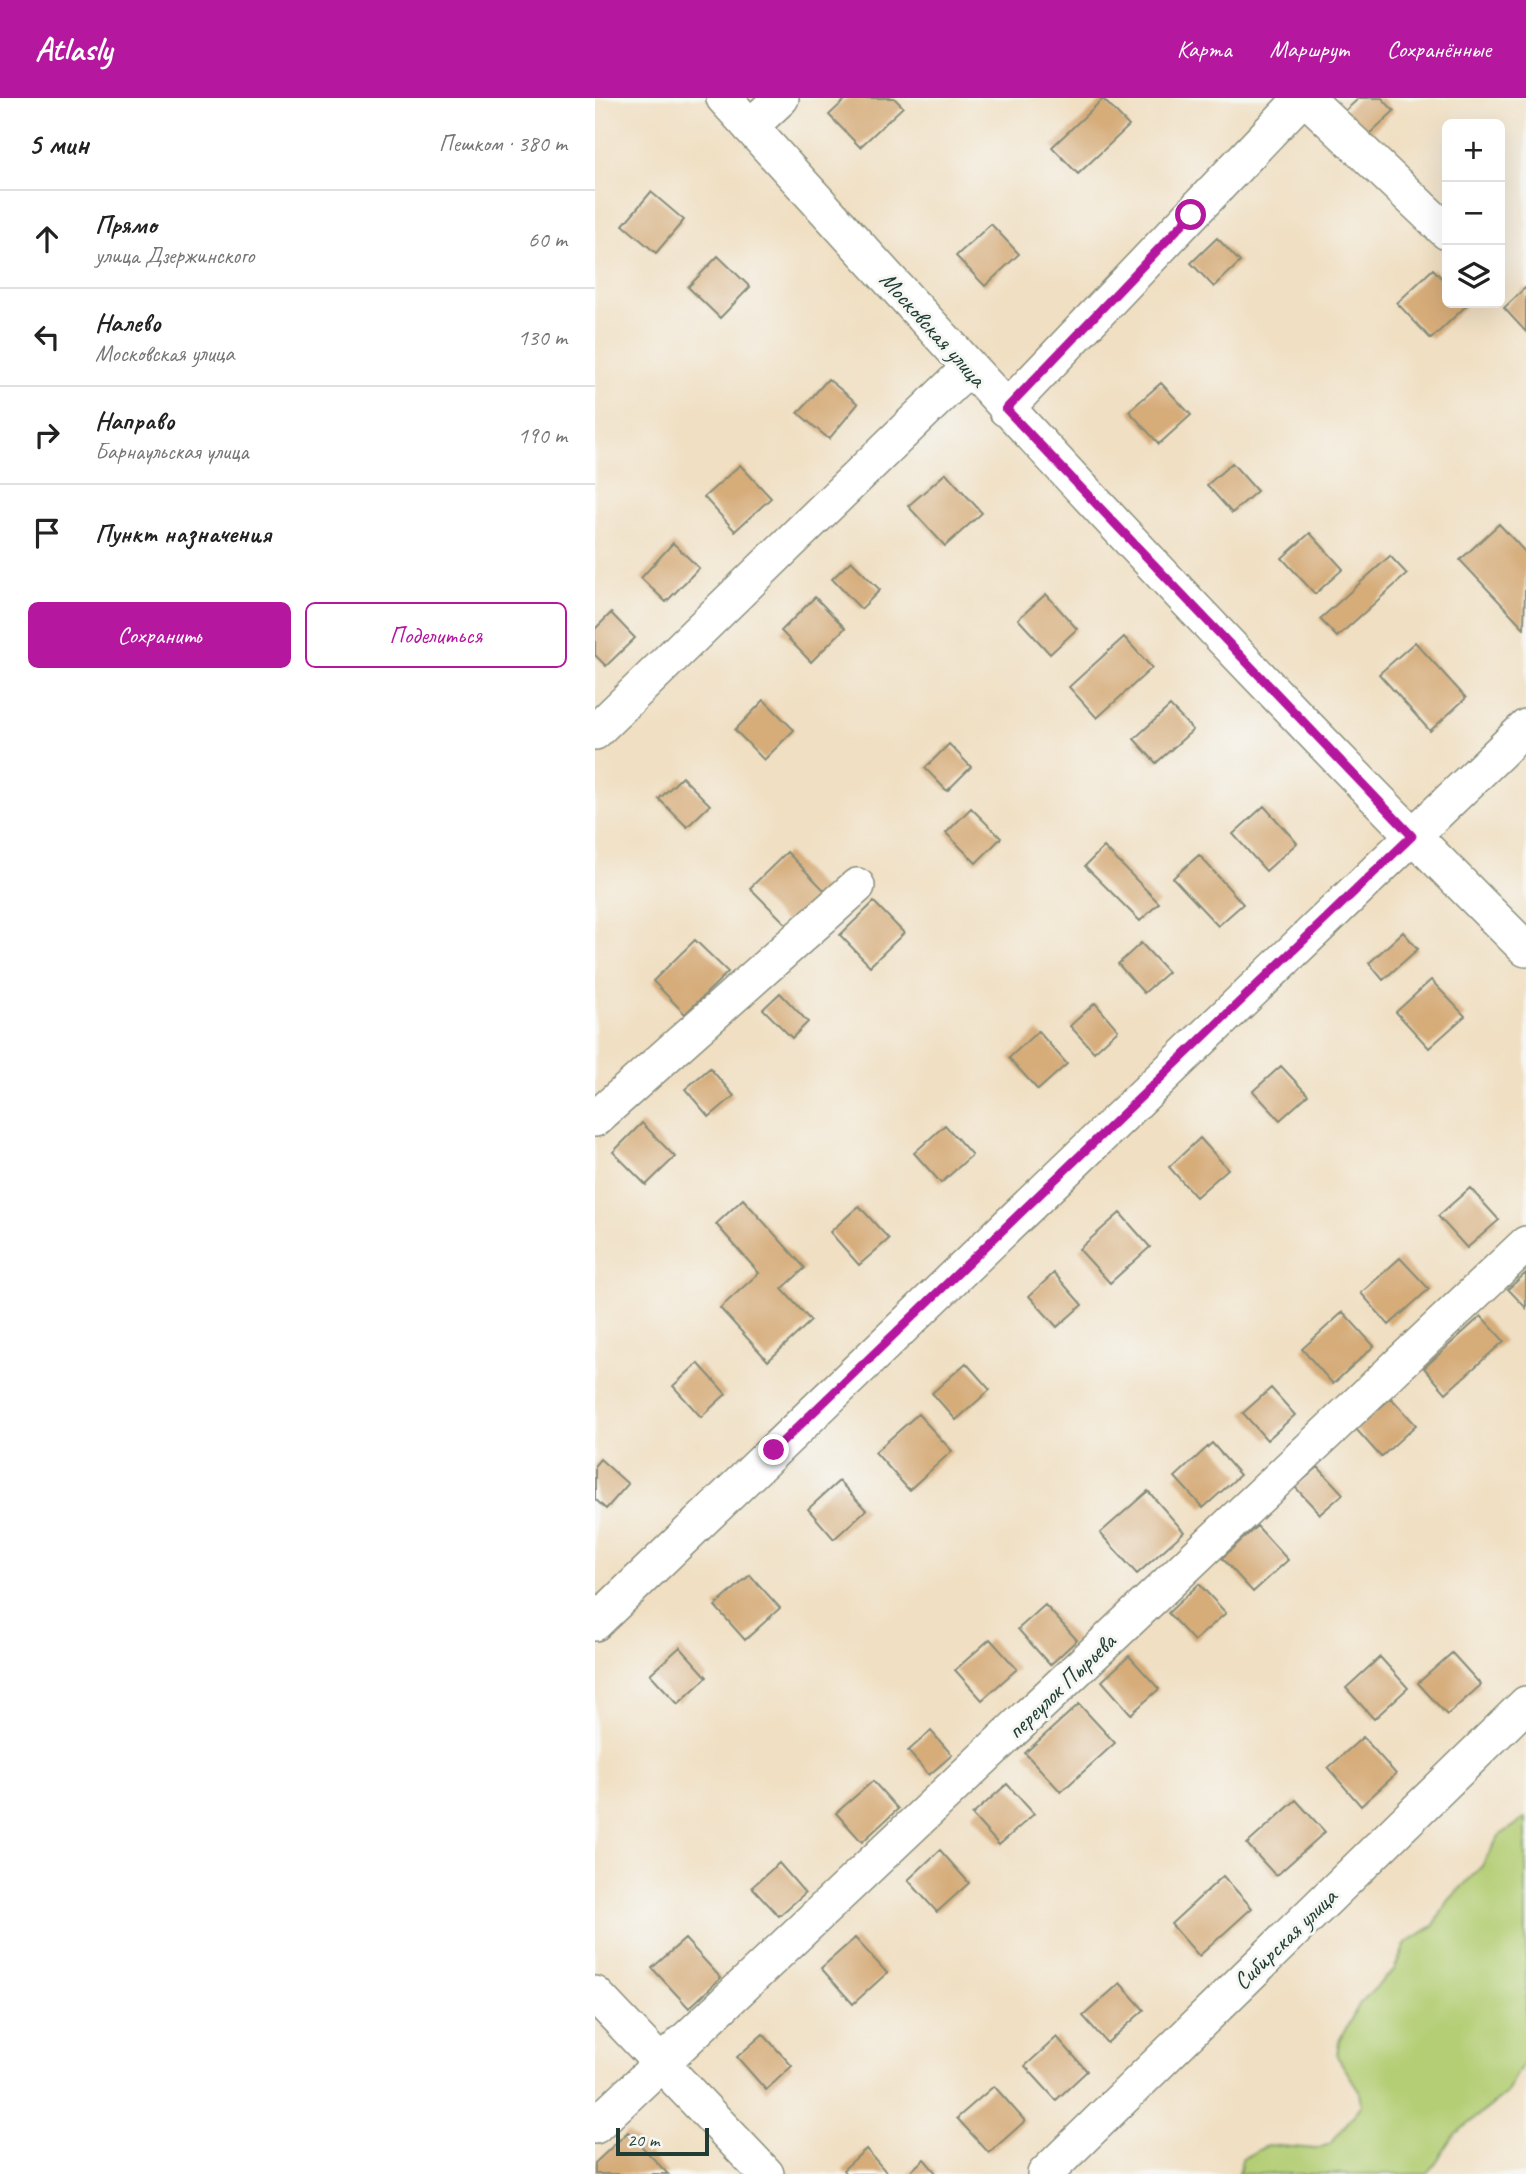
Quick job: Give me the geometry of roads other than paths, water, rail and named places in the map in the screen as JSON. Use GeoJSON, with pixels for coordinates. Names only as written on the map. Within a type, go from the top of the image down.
{"type":"FeatureCollection","features":[{"type":"Feature","properties":{"kind":"street","name":"Московская улица"},"geometry":{"type":"LineString","coordinates":[[724,98],[1006,409],[1412,836],[1526,949]]}},
{"type":"Feature","properties":{"kind":"street"},"geometry":{"type":"LineString","coordinates":[[750,127],[781,98]]}},
{"type":"Feature","properties":{"kind":"street"},"geometry":{"type":"LineString","coordinates":[[1006,409],[1304,98],[1442,227]]}},
{"type":"Feature","properties":{"kind":"street"},"geometry":{"type":"LineString","coordinates":[[595,732],[969,368]]}},
{"type":"Feature","properties":{"kind":"street"},"geometry":{"type":"LineString","coordinates":[[595,1623],[1526,727]]}},
{"type":"Feature","properties":{"kind":"street"},"geometry":{"type":"LineString","coordinates":[[595,1119],[857,886]]}},
{"type":"Feature","properties":{"kind":"street","name":"переулок Пырьева"},"geometry":{"type":"LineString","coordinates":[[595,2126],[1526,1244]]}},
{"type":"Feature","properties":{"kind":"street","name":"Сибирская улица"},"geometry":{"type":"LineString","coordinates":[[1045,2174],[1526,1704]]}},
{"type":"Feature","properties":{"kind":"street"},"geometry":{"type":"LineString","coordinates":[[595,1994],[766,2174]]}}]}
